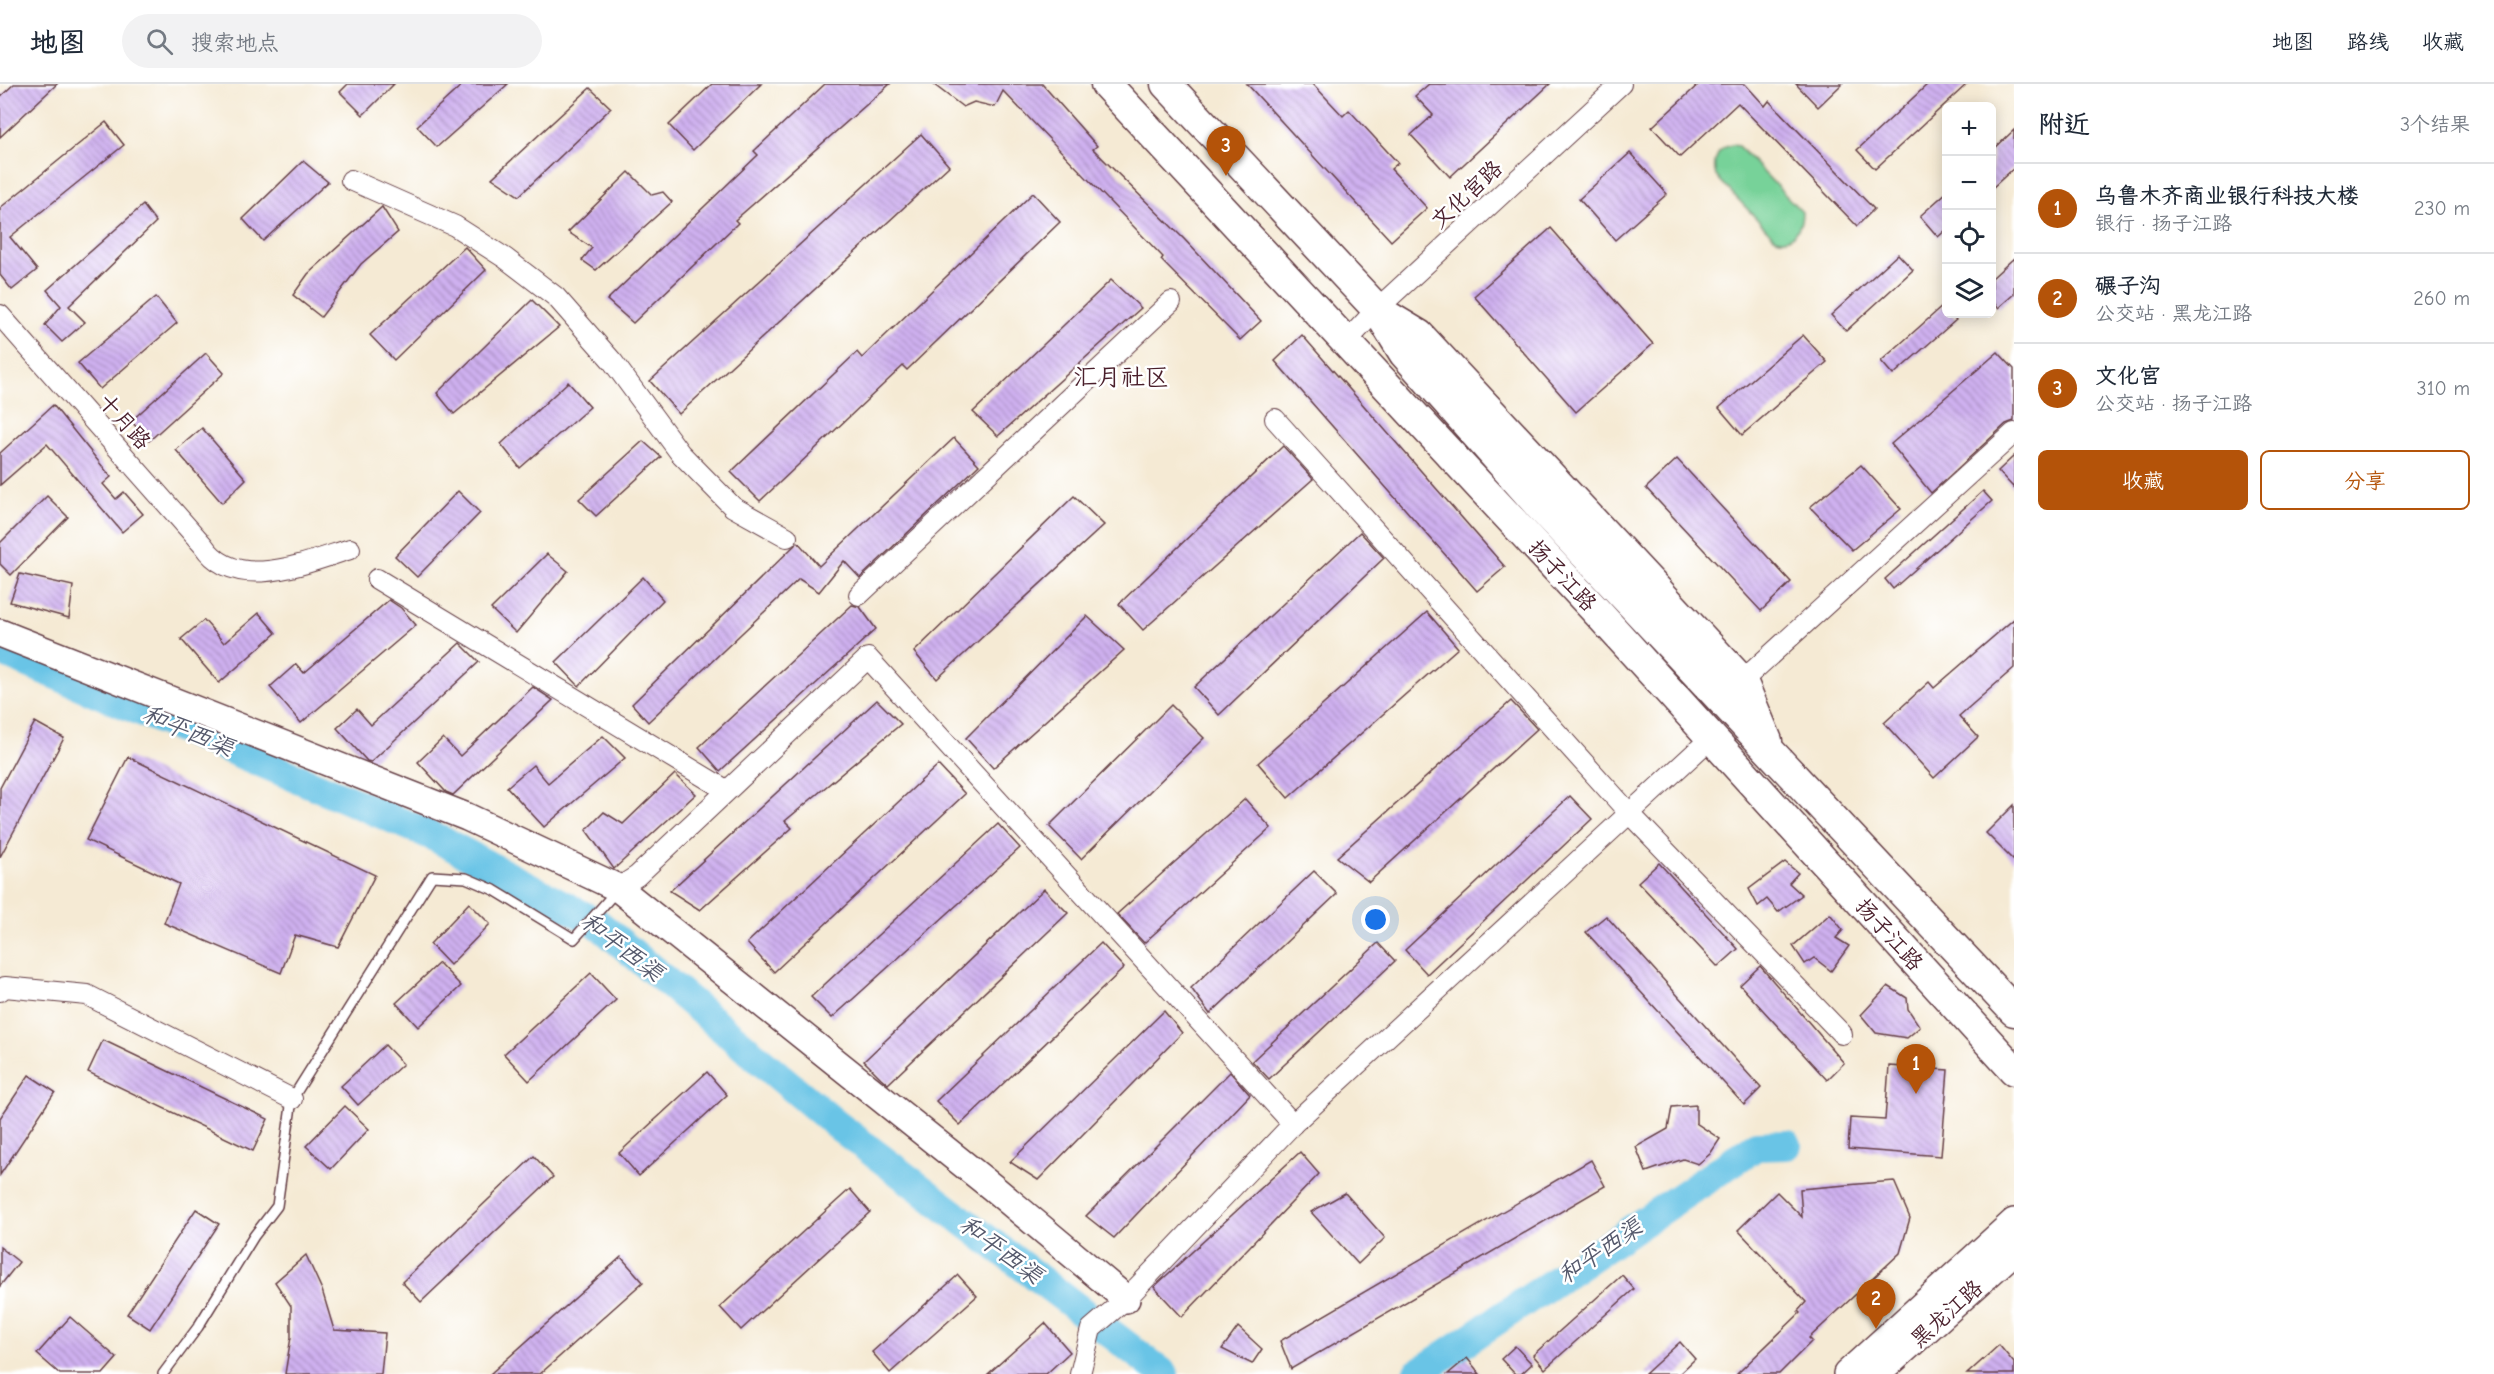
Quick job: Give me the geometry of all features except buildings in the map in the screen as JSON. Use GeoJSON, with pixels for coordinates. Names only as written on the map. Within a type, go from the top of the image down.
{"type":"FeatureCollection","features":[{"type":"Feature","properties":{"kind":"main road","name":"扬子江路"},"geometry":{"type":"LineString","coordinates":[[1106,84],[1712,737],[2014,1070]]}},
{"type":"Feature","properties":{"kind":"main road","name":"扬子江路"},"geometry":{"type":"LineString","coordinates":[[1166,84],[1377,309],[1412,362],[1544,511],[2014,1011]]}},
{"type":"Feature","properties":{"kind":"main road"},"geometry":{"type":"LineString","coordinates":[[1377,309],[1419,335],[1742,681],[1774,758]]}},
{"type":"Feature","properties":{"kind":"street","name":"文化宫路"},"geometry":{"type":"LineString","coordinates":[[1346,342],[1377,309],[1621,84]]}},
{"type":"Feature","properties":{"kind":"street"},"geometry":{"type":"LineString","coordinates":[[351,180],[455,226],[505,258],[556,297],[613,362],[680,453],[733,507],[787,537]]}},
{"type":"Feature","properties":{"kind":"street"},"geometry":{"type":"LineString","coordinates":[[860,595],[1171,302]]}},
{"type":"Feature","properties":{"kind":"street","name":"十月路"},"geometry":{"type":"LineString","coordinates":[[0,315],[203,545],[212,559],[243,572],[293,568],[350,549]]}},
{"type":"Feature","properties":{"kind":"street"},"geometry":{"type":"LineString","coordinates":[[1275,419],[1630,814],[1842,1034]]}},
{"type":"Feature","properties":{"kind":"street"},"geometry":{"type":"LineString","coordinates":[[1742,681],[2014,433]]}},
{"type":"Feature","properties":{"kind":"street"},"geometry":{"type":"LineString","coordinates":[[377,579],[726,790]]}},
{"type":"Feature","properties":{"kind":"street"},"geometry":{"type":"LineString","coordinates":[[0,633],[467,817],[618,888],[992,1187],[1126,1299]]}},
{"type":"Feature","properties":{"kind":"street"},"geometry":{"type":"LineString","coordinates":[[618,888],[637,876],[868,658],[1293,1124]]}},
{"type":"Feature","properties":{"kind":"street"},"geometry":{"type":"LineString","coordinates":[[1065,1374],[1081,1366],[1091,1329],[1126,1299],[1293,1124],[1712,737]]}},
{"type":"Feature","properties":{"kind":"street"},"geometry":{"type":"LineString","coordinates":[[0,991],[5,987],[87,995],[292,1099]]}},
{"type":"Feature","properties":{"kind":"street","name":"黑龙江路"},"geometry":{"type":"LineString","coordinates":[[1847,1374],[2014,1222]]}},
{"type":"Feature","properties":{"kind":"street","name":"黑龙江路"},"geometry":{"type":"LineString","coordinates":[[1877,1374],[2014,1251]]}},
{"type":"Feature","properties":{"kind":"lane"},"geometry":{"type":"LineString","coordinates":[[163,1374],[198,1327],[254,1236],[277,1206],[292,1099],[432,876],[466,878],[494,890],[574,939],[618,888]]}},
{"type":"Feature","properties":{"kind":"green space"},"geometry":{"type":"Polygon","coordinates":[[[1732,145],[1738,146],[1802,212],[1798,229],[1791,237],[1780,239],[1774,237],[1716,176],[1715,161],[1719,152],[1732,145]]]}},
{"type":"Feature","properties":{"kind":"waterway","name":"和平西渠"},"geometry":{"type":"LineString","coordinates":[[0,651],[433,836],[597,923],[837,1125],[1164,1374]]}},
{"type":"Feature","properties":{"kind":"waterway","name":"和平西渠"},"geometry":{"type":"LineString","coordinates":[[1417,1374],[1756,1146],[1787,1145]]}},
{"type":"Feature","properties":{"kind":"place","name":"文化宫"},"geometry":{"type":"Point","coordinates":[1226,176]}},
{"type":"Feature","properties":{"kind":"place","name":"乌鲁木齐商业银行科技大楼"},"geometry":{"type":"Point","coordinates":[1916,1094]}},
{"type":"Feature","properties":{"kind":"place","name":"碾子沟"},"geometry":{"type":"Point","coordinates":[1876,1329]}},
{"type":"Feature","properties":{"kind":"district","name":"汇月社区"},"geometry":{"type":"Point","coordinates":[1121,377]}}]}
